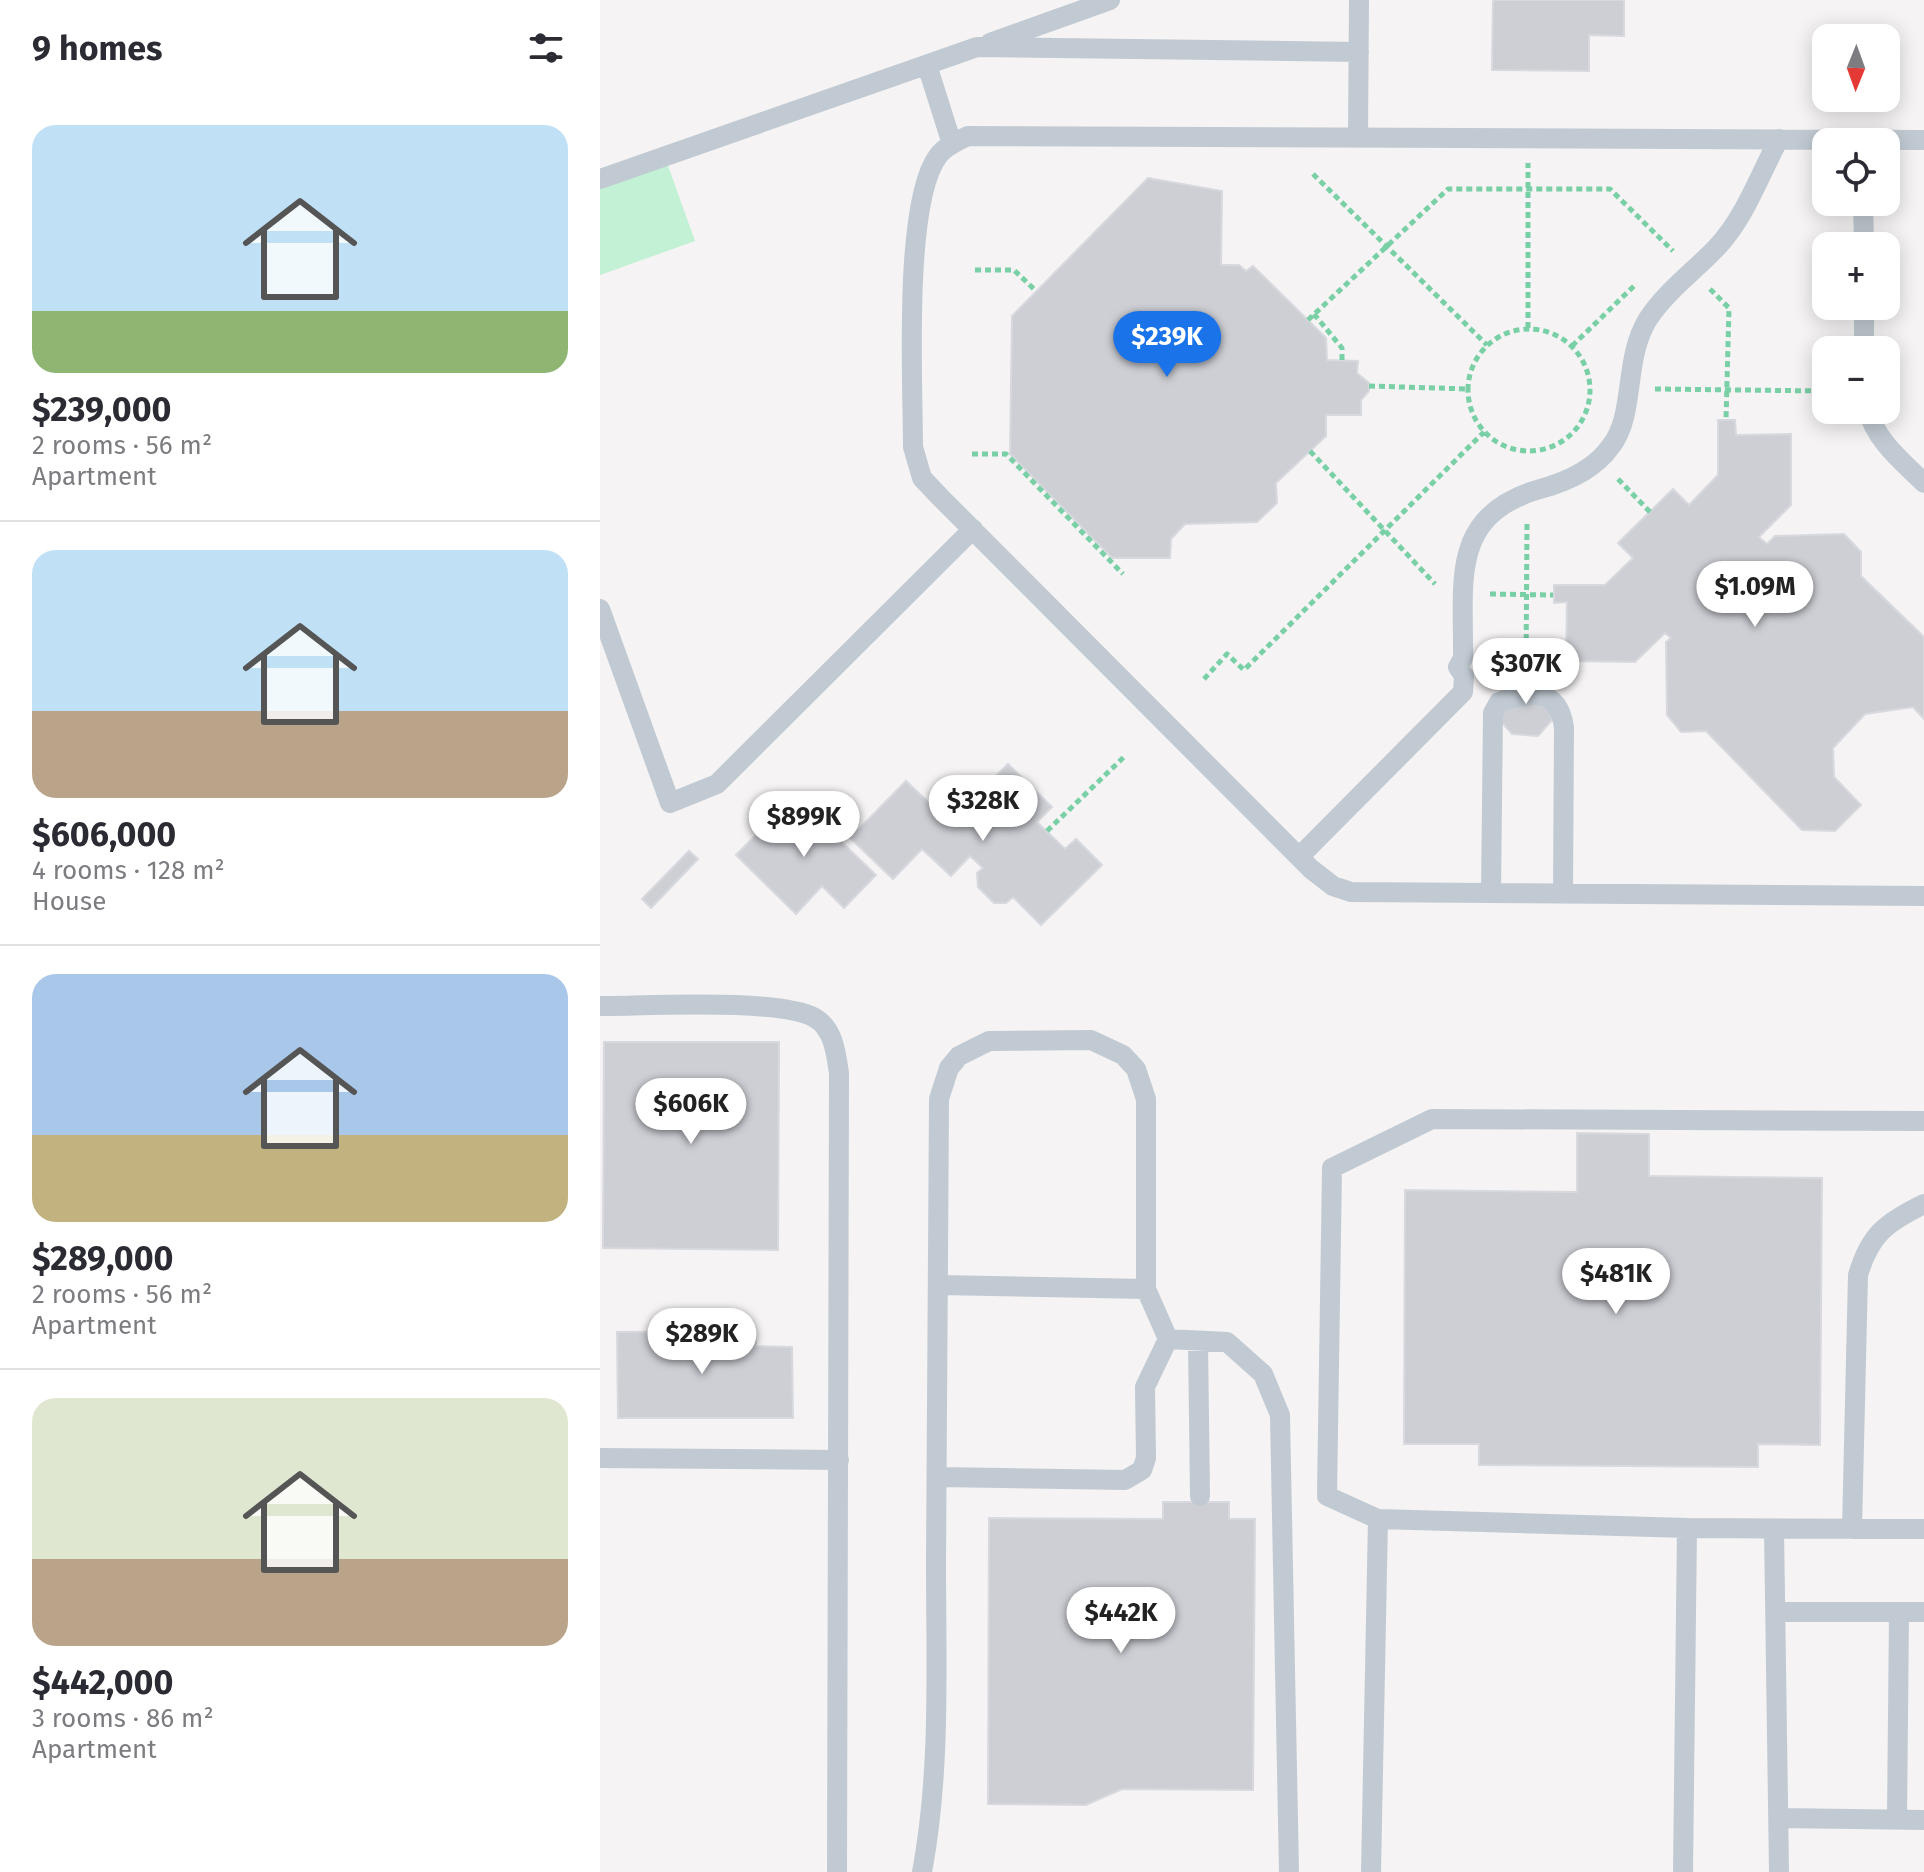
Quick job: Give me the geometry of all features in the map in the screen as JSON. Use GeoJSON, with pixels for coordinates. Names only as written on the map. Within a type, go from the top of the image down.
{"type":"FeatureCollection","features":[{"type":"Feature","properties":{"kind":"lane"},"geometry":{"type":"LineString","coordinates":[[600,179],[1110,0]]}},
{"type":"Feature","properties":{"kind":"lane"},"geometry":{"type":"LineString","coordinates":[[1358,136],[1359,0]]}},
{"type":"Feature","properties":{"kind":"lane"},"geometry":{"type":"LineString","coordinates":[[977,47],[1359,52]]}},
{"type":"Feature","properties":{"kind":"lane"},"geometry":{"type":"LineString","coordinates":[[927,65],[952,144]]}},
{"type":"Feature","properties":{"kind":"lane"},"geometry":{"type":"LineString","coordinates":[[1812,140],[968,136],[939,154],[930,170],[919,211],[913,447],[922,478],[1299,857],[1333,886],[1351,892],[1924,896]]}},
{"type":"Feature","properties":{"kind":"lane"},"geometry":{"type":"LineString","coordinates":[[1299,857],[1463,692],[1464,676],[1458,667],[1463,658],[1464,571],[1469,546],[1482,524],[1499,505],[1578,474],[1599,461],[1613,444],[1623,420],[1630,364],[1648,320],[1667,296],[1721,243],[1739,218],[1779,139]]}},
{"type":"Feature","properties":{"kind":"lane"},"geometry":{"type":"LineString","coordinates":[[1900,140],[1924,140]]}},
{"type":"Feature","properties":{"kind":"lane"},"geometry":{"type":"LineString","coordinates":[[1871,424],[1924,483]]}},
{"type":"Feature","properties":{"kind":"lane"},"geometry":{"type":"LineString","coordinates":[[600,609],[670,803],[717,784],[973,529]]}},
{"type":"Feature","properties":{"kind":"lane"},"geometry":{"type":"LineString","coordinates":[[1463,692],[1493,713]]}},
{"type":"Feature","properties":{"kind":"lane"},"geometry":{"type":"LineString","coordinates":[[1491,893],[1493,713],[1499,702],[1536,694],[1554,700],[1561,710],[1563,893]]}},
{"type":"Feature","properties":{"kind":"lane"},"geometry":{"type":"LineString","coordinates":[[600,1006],[766,1006],[816,1018],[834,1040],[839,1073],[837,1872]]}},
{"type":"Feature","properties":{"kind":"lane"},"geometry":{"type":"LineString","coordinates":[[922,1872],[932,1821],[939,1099],[943,1082],[959,1056],[972,1046],[1009,1038],[1091,1040],[1123,1055],[1136,1069],[1146,1099],[1146,1289],[1168,1339],[1145,1387],[1146,1458],[1142,1470],[1125,1480],[937,1477]]}},
{"type":"Feature","properties":{"kind":"lane"},"geometry":{"type":"LineString","coordinates":[[1924,1121],[1432,1119],[1332,1168],[1327,1496],[1378,1519],[1687,1528],[1924,1529]]}},
{"type":"Feature","properties":{"kind":"lane"},"geometry":{"type":"LineString","coordinates":[[1852,1529],[1858,1275],[1866,1246],[1894,1219],[1924,1204]]}},
{"type":"Feature","properties":{"kind":"lane"},"geometry":{"type":"LineString","coordinates":[[938,1285],[1146,1289]]}},
{"type":"Feature","properties":{"kind":"lane"},"geometry":{"type":"LineString","coordinates":[[1168,1339],[1227,1342],[1263,1374],[1280,1415],[1289,1872]]}},
{"type":"Feature","properties":{"kind":"lane"},"geometry":{"type":"LineString","coordinates":[[1198,1341],[1200,1496]]}},
{"type":"Feature","properties":{"kind":"lane"},"geometry":{"type":"LineString","coordinates":[[600,1458],[839,1460]]}},
{"type":"Feature","properties":{"kind":"lane"},"geometry":{"type":"LineString","coordinates":[[1371,1872],[1378,1519]]}},
{"type":"Feature","properties":{"kind":"lane"},"geometry":{"type":"LineString","coordinates":[[1683,1872],[1687,1528]]}},
{"type":"Feature","properties":{"kind":"lane"},"geometry":{"type":"LineString","coordinates":[[1774,1529],[1779,1872]]}},
{"type":"Feature","properties":{"kind":"lane"},"geometry":{"type":"LineString","coordinates":[[1777,1612],[1924,1612]]}},
{"type":"Feature","properties":{"kind":"lane"},"geometry":{"type":"LineString","coordinates":[[1897,1819],[1899,1612]]}},
{"type":"Feature","properties":{"kind":"lane"},"geometry":{"type":"LineString","coordinates":[[1779,1818],[1924,1820]]}},
{"type":"Feature","properties":{"kind":"path"},"geometry":{"type":"LineString","coordinates":[[1528,158],[1528,328]]}},
{"type":"Feature","properties":{"kind":"path"},"geometry":{"type":"LineString","coordinates":[[1313,174],[1487,345]]}},
{"type":"Feature","properties":{"kind":"path"},"geometry":{"type":"LineString","coordinates":[[1308,320],[1448,189],[1610,189],[1679,256]]}},
{"type":"Feature","properties":{"kind":"path"},"geometry":{"type":"LineString","coordinates":[[1661,260],[1672,249]]}},
{"type":"Feature","properties":{"kind":"path"},"geometry":{"type":"LineString","coordinates":[[975,270],[1014,270],[1036,291]]}},
{"type":"Feature","properties":{"kind":"path"},"geometry":{"type":"LineString","coordinates":[[1701,280],[1729,308],[1726,420]]}},
{"type":"Feature","properties":{"kind":"path"},"geometry":{"type":"LineString","coordinates":[[1572,346],[1638,281]]}},
{"type":"Feature","properties":{"kind":"path"},"geometry":{"type":"LineString","coordinates":[[1314,314],[1342,348],[1342,360]]}},
{"type":"Feature","properties":{"kind":"path"},"geometry":{"type":"LineString","coordinates":[[1528,328],[1559,336],[1572,346],[1582,358],[1590,388],[1585,413],[1572,434],[1544,449],[1528,451],[1497,442],[1484,432],[1469,404],[1468,389],[1470,372],[1487,345],[1513,331],[1528,328]]}},
{"type":"Feature","properties":{"kind":"path"},"geometry":{"type":"LineString","coordinates":[[1369,386],[1468,389]]}},
{"type":"Feature","properties":{"kind":"path"},"geometry":{"type":"LineString","coordinates":[[1652,389],[1812,391]]}},
{"type":"Feature","properties":{"kind":"path"},"geometry":{"type":"LineString","coordinates":[[1204,679],[1227,654],[1244,670],[1484,432]]}},
{"type":"Feature","properties":{"kind":"path"},"geometry":{"type":"LineString","coordinates":[[1310,451],[1442,591]]}},
{"type":"Feature","properties":{"kind":"path"},"geometry":{"type":"LineString","coordinates":[[972,454],[1006,454],[1123,574]]}},
{"type":"Feature","properties":{"kind":"path"},"geometry":{"type":"LineString","coordinates":[[1612,473],[1650,512]]}},
{"type":"Feature","properties":{"kind":"path"},"geometry":{"type":"LineString","coordinates":[[1526,676],[1527,518]]}},
{"type":"Feature","properties":{"kind":"path"},"geometry":{"type":"LineString","coordinates":[[1475,594],[1553,595]]}},
{"type":"Feature","properties":{"kind":"path"},"geometry":{"type":"LineString","coordinates":[[1047,831],[1126,755]]}},
{"type":"Feature","properties":{"kind":"green space"},"geometry":{"type":"Polygon","coordinates":[[[667,163],[695,241],[600,275],[600,187],[667,163]]]}},
{"type":"Feature","properties":{"kind":"building"},"geometry":{"type":"Polygon","coordinates":[[[1493,0],[1624,0],[1624,36],[1589,35],[1589,71],[1492,70],[1493,0]]]}},
{"type":"Feature","properties":{"kind":"building"},"geometry":{"type":"Polygon","coordinates":[[[1148,178],[1222,191],[1221,265],[1239,265],[1246,271],[1253,266],[1326,338],[1327,360],[1358,361],[1357,373],[1369,383],[1369,391],[1361,400],[1361,415],[1326,415],[1326,436],[1276,483],[1277,503],[1257,522],[1185,524],[1171,539],[1170,558],[1112,558],[1010,454],[1012,316],[1148,178]]]}},
{"type":"Feature","properties":{"kind":"building"},"geometry":{"type":"Polygon","coordinates":[[[1718,420],[1735,420],[1736,435],[1791,434],[1791,505],[1759,537],[1767,544],[1775,536],[1844,534],[1861,552],[1861,576],[1924,637],[1924,719],[1913,707],[1865,714],[1833,748],[1834,777],[1861,805],[1835,831],[1802,830],[1706,731],[1681,732],[1667,715],[1666,642],[1671,638],[1665,633],[1635,662],[1566,661],[1567,602],[1554,603],[1554,585],[1605,585],[1633,558],[1618,543],[1673,489],[1689,505],[1718,475],[1718,420]]]}},
{"type":"Feature","properties":{"kind":"building"},"geometry":{"type":"Polygon","coordinates":[[[1537,676],[1554,692],[1552,720],[1538,736],[1512,734],[1498,718],[1499,693],[1514,677],[1537,676]]]}},
{"type":"Feature","properties":{"kind":"building"},"geometry":{"type":"Polygon","coordinates":[[[1008,764],[1052,807],[1037,822],[1065,849],[1076,839],[1102,865],[1041,925],[1013,897],[1006,903],[994,903],[978,887],[977,873],[983,868],[970,856],[951,876],[922,849],[893,879],[850,838],[906,781],[944,817],[954,817],[1008,764]]]}},
{"type":"Feature","properties":{"kind":"building"},"geometry":{"type":"Polygon","coordinates":[[[794,796],[876,875],[844,908],[822,886],[796,914],[736,855],[794,796]]]}},
{"type":"Feature","properties":{"kind":"building"},"geometry":{"type":"Polygon","coordinates":[[[689,851],[698,859],[651,908],[642,899],[689,851]]]}},
{"type":"Feature","properties":{"kind":"building"},"geometry":{"type":"Polygon","coordinates":[[[604,1042],[779,1042],[778,1250],[603,1248],[604,1042]]]}},
{"type":"Feature","properties":{"kind":"building"},"geometry":{"type":"Polygon","coordinates":[[[1577,1133],[1649,1134],[1649,1176],[1822,1178],[1820,1445],[1758,1444],[1758,1467],[1479,1465],[1479,1444],[1404,1444],[1405,1190],[1577,1192],[1577,1133]]]}},
{"type":"Feature","properties":{"kind":"building"},"geometry":{"type":"Polygon","coordinates":[[[755,1331],[756,1346],[792,1347],[793,1418],[618,1418],[617,1332],[755,1331]]]}},
{"type":"Feature","properties":{"kind":"building"},"geometry":{"type":"Polygon","coordinates":[[[1163,1502],[1229,1502],[1229,1519],[1255,1519],[1253,1790],[1122,1789],[1086,1805],[988,1804],[989,1518],[1163,1519],[1163,1502]]]}}]}
